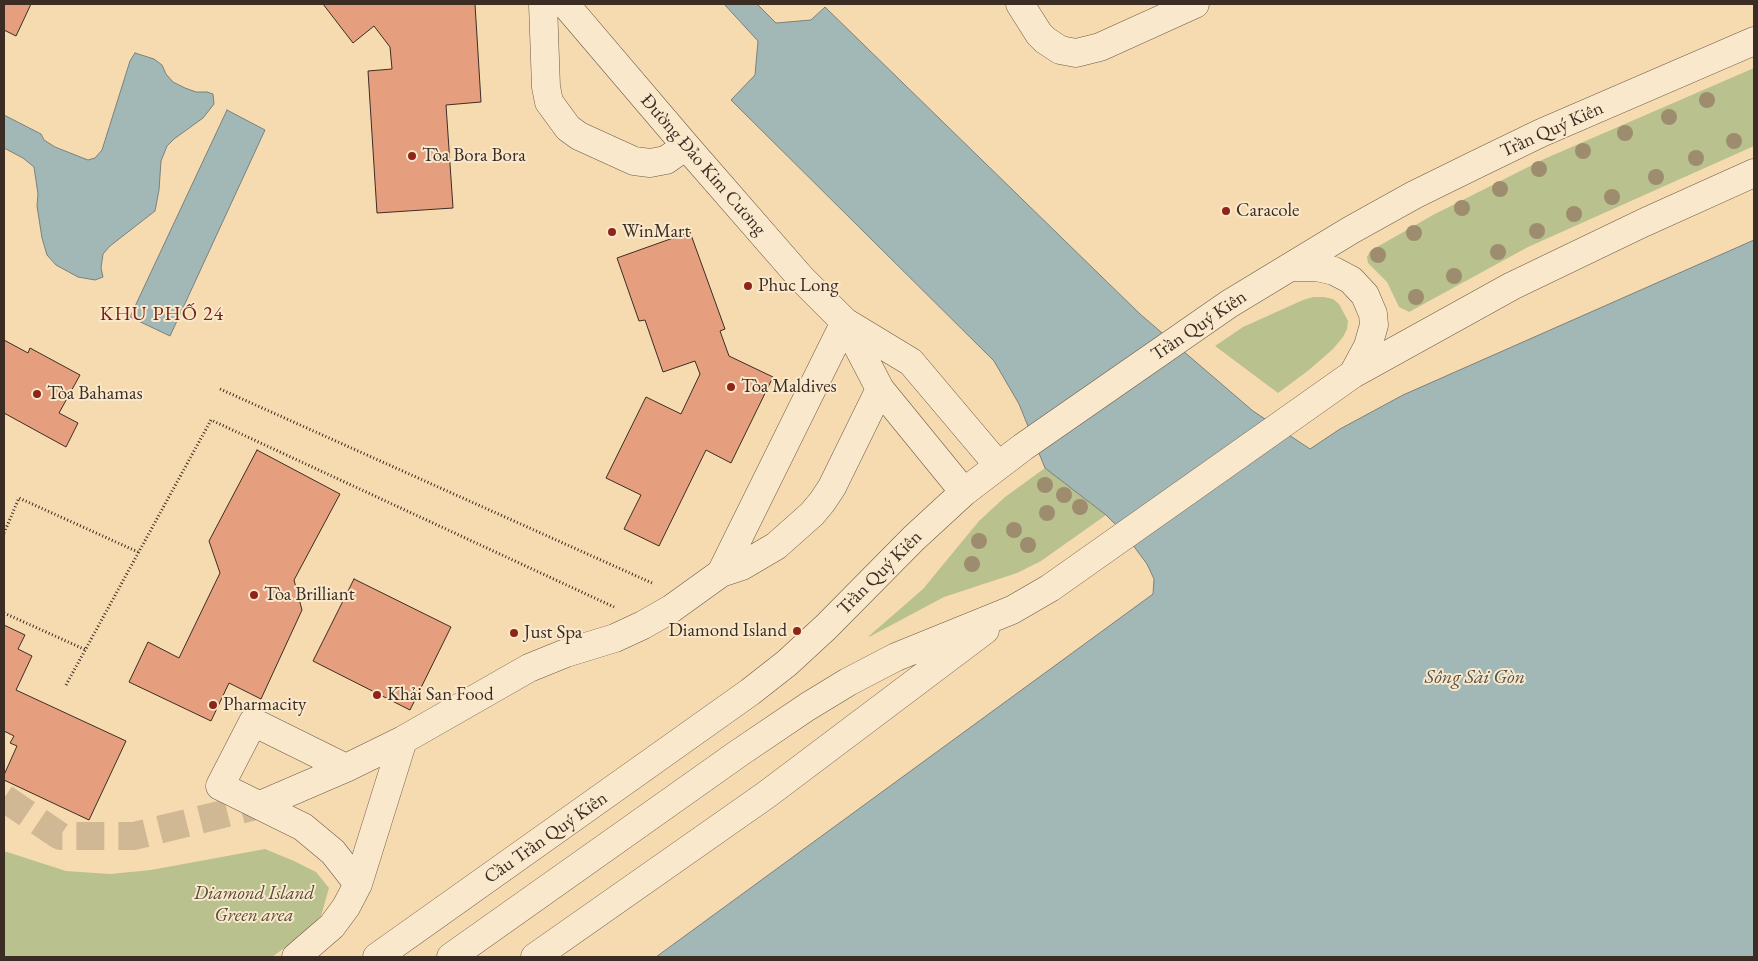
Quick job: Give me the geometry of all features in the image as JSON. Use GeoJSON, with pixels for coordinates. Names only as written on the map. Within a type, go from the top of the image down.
{"type":"FeatureCollection","features":[{"type":"Feature","properties":{"kind":"street"},"geometry":{"type":"LineString","coordinates":[[543,4],[546,87],[549,102],[568,128],[579,136],[634,161],[650,163],[666,160],[686,146]]}},
{"type":"Feature","properties":{"kind":"street","name":"Đường Đảo Kim Cương"},"geometry":{"type":"LineString","coordinates":[[565,4],[801,278],[845,322],[911,362],[998,465]]}},
{"type":"Feature","properties":{"kind":"street"},"geometry":{"type":"LineString","coordinates":[[1020,4],[1034,27],[1046,40],[1060,50],[1076,53],[1100,47],[1195,4]]}},
{"type":"Feature","properties":{"kind":"street","name":"Trần Quý Kiên"},"geometry":{"type":"LineString","coordinates":[[714,718],[787,663],[964,492],[1023,447],[1230,304],[1290,266],[1406,200],[1466,169],[1541,133],[1754,41]]}},
{"type":"Feature","properties":{"kind":"street"},"geometry":{"type":"LineString","coordinates":[[535,957],[766,795],[1012,610],[1084,565],[1353,374],[1520,282],[1643,223],[1754,173]]}},
{"type":"Feature","properties":{"kind":"street"},"geometry":{"type":"LineString","coordinates":[[1290,266],[1317,267],[1334,271],[1351,280],[1365,296],[1373,314],[1374,325],[1368,346],[1353,374]]}},
{"type":"Feature","properties":{"kind":"street"},"geometry":{"type":"LineString","coordinates":[[721,572],[845,322]]}},
{"type":"Feature","properties":{"kind":"street","name":"Đường Đảo Kim Cương"},"geometry":{"type":"LineString","coordinates":[[845,322],[880,389],[964,492]]}},
{"type":"Feature","properties":{"kind":"street"},"geometry":{"type":"LineString","coordinates":[[260,805],[346,768],[403,740],[529,668],[566,653],[615,638],[643,626],[671,609],[721,572],[742,566],[776,546],[812,514],[832,486],[880,389]]}},
{"type":"Feature","properties":{"kind":"street"},"geometry":{"type":"LineString","coordinates":[[451,957],[807,707],[848,682],[922,646],[1012,610]]}},
{"type":"Feature","properties":{"kind":"street","name":"Cầu Trần Quý Kiên"},"geometry":{"type":"LineString","coordinates":[[377,957],[714,718]]}},
{"type":"Feature","properties":{"kind":"street"},"geometry":{"type":"LineString","coordinates":[[346,768],[253,722],[220,786],[303,826],[333,852],[358,884]]}},
{"type":"Feature","properties":{"kind":"street"},"geometry":{"type":"LineString","coordinates":[[296,957],[332,926],[346,907],[358,884],[403,740]]}},
{"type":"Feature","properties":{"kind":"path"},"geometry":{"type":"LineString","coordinates":[[220,388],[652,584]]}},
{"type":"Feature","properties":{"kind":"path"},"geometry":{"type":"LineString","coordinates":[[66,686],[211,420],[614,608]]}},
{"type":"Feature","properties":{"kind":"path"},"geometry":{"type":"LineString","coordinates":[[4,534],[19,498],[138,552]]}},
{"type":"Feature","properties":{"kind":"path"},"geometry":{"type":"LineString","coordinates":[[4,613],[86,650]]}},
{"type":"Feature","properties":{"kind":"green space"},"geometry":{"type":"Polygon","coordinates":[[[1754,68],[1754,146],[1528,247],[1409,312],[1399,307],[1387,282],[1368,263],[1367,257],[1370,251],[1433,215],[1544,159],[1754,68]]]}},
{"type":"Feature","properties":{"kind":"green space"},"geometry":{"type":"Polygon","coordinates":[[[1313,297],[1333,299],[1339,304],[1348,321],[1347,329],[1333,349],[1278,393],[1215,346],[1243,327],[1313,297]]]}},
{"type":"Feature","properties":{"kind":"green space"},"geometry":{"type":"Polygon","coordinates":[[[1045,468],[1106,515],[1041,561],[1017,573],[944,597],[869,637],[923,589],[979,521],[1005,497],[1045,468]]]}},
{"type":"Feature","properties":{"kind":"green space","name":"Diamond Island Green area"},"geometry":{"type":"Polygon","coordinates":[[[265,849],[316,872],[329,888],[321,916],[302,935],[272,957],[4,957],[4,851],[66,871],[110,874],[151,870],[265,849]]]}},
{"type":"Feature","properties":{"kind":"water","name":"Sông Sài Gòn"},"geometry":{"type":"Polygon","coordinates":[[[724,4],[757,4],[776,23],[811,20],[825,7],[1140,314],[1253,411],[1310,449],[1340,429],[1403,395],[1754,240],[1754,957],[656,957],[1153,594],[1154,579],[1147,564],[1124,533],[1106,515],[1045,468],[1019,404],[994,361],[731,100],[755,75],[758,41],[724,4]]]}},
{"type":"Feature","properties":{"kind":"water"},"geometry":{"type":"Polygon","coordinates":[[[135,53],[154,59],[162,65],[166,74],[173,82],[196,92],[213,94],[214,104],[203,118],[167,146],[161,161],[155,211],[110,246],[103,254],[101,268],[103,277],[95,280],[78,277],[56,265],[47,255],[37,206],[38,194],[34,167],[23,158],[4,148],[4,115],[41,134],[44,140],[55,147],[88,160],[95,158],[102,150],[130,61],[135,53]]]}},
{"type":"Feature","properties":{"kind":"water"},"geometry":{"type":"Polygon","coordinates":[[[227,110],[265,130],[170,336],[130,317],[227,110]]]}},
{"type":"Feature","properties":{"kind":"building"},"geometry":{"type":"Polygon","coordinates":[[[4,4],[31,4],[16,36],[4,30],[4,4]]]}},
{"type":"Feature","properties":{"kind":"building","name":"Tòa Bora Bora"},"geometry":{"type":"Polygon","coordinates":[[[323,4],[475,4],[481,102],[446,105],[453,208],[377,213],[368,71],[392,69],[390,47],[374,26],[353,43],[323,4]]]}},
{"type":"Feature","properties":{"kind":"building","name":"Tòa Maldives"},"geometry":{"type":"Polygon","coordinates":[[[690,232],[725,329],[720,331],[729,356],[773,377],[731,463],[706,450],[659,546],[624,529],[641,495],[606,478],[646,397],[681,414],[700,374],[695,361],[663,372],[645,320],[639,321],[617,258],[690,232]]]}},
{"type":"Feature","properties":{"kind":"building","name":"Tòa Bahamas"},"geometry":{"type":"Polygon","coordinates":[[[4,340],[28,353],[30,348],[80,375],[59,413],[78,423],[66,447],[4,413],[4,340]]]}},
{"type":"Feature","properties":{"kind":"building","name":"Tòa Brilliant"},"geometry":{"type":"Polygon","coordinates":[[[257,450],[340,494],[294,580],[302,610],[261,699],[229,683],[211,721],[129,682],[148,642],[179,658],[220,573],[209,541],[257,450]]]}},
{"type":"Feature","properties":{"kind":"building"},"geometry":{"type":"Polygon","coordinates":[[[354,579],[451,627],[410,710],[313,661],[354,579]]]}},
{"type":"Feature","properties":{"kind":"building"},"geometry":{"type":"Polygon","coordinates":[[[4,625],[25,635],[18,649],[32,656],[16,690],[126,741],[89,820],[4,780],[4,775],[17,746],[10,743],[14,736],[4,731],[4,625]]]}},
{"type":"Feature","properties":{"kind":"tunnel"},"geometry":{"type":"LineString","coordinates":[[4,798],[60,836],[134,836],[260,805]]}},
{"type":"Feature","properties":{"kind":"place","name":"Tòa Bora Bora"},"geometry":{"type":"Point","coordinates":[412,156]}},
{"type":"Feature","properties":{"kind":"place","name":"Caracole"},"geometry":{"type":"Point","coordinates":[1226,211]}},
{"type":"Feature","properties":{"kind":"place","name":"WinMart"},"geometry":{"type":"Point","coordinates":[612,232]}},
{"type":"Feature","properties":{"kind":"place","name":"Phuc Long"},"geometry":{"type":"Point","coordinates":[748,286]}},
{"type":"Feature","properties":{"kind":"place","name":"Tòa Maldives"},"geometry":{"type":"Point","coordinates":[731,387]}},
{"type":"Feature","properties":{"kind":"place","name":"Tòa Bahamas"},"geometry":{"type":"Point","coordinates":[37,394]}},
{"type":"Feature","properties":{"kind":"place","name":"Tòa Brilliant"},"geometry":{"type":"Point","coordinates":[254,595]}},
{"type":"Feature","properties":{"kind":"place","name":"Diamond Island"},"geometry":{"type":"Point","coordinates":[797,631]}},
{"type":"Feature","properties":{"kind":"place","name":"Just Spa"},"geometry":{"type":"Point","coordinates":[514,633]}},
{"type":"Feature","properties":{"kind":"place","name":"Khải San Food"},"geometry":{"type":"Point","coordinates":[377,695]}},
{"type":"Feature","properties":{"kind":"place","name":"Pharmacity"},"geometry":{"type":"Point","coordinates":[213,705]}},
{"type":"Feature","properties":{"kind":"district","name":"KHU PHỐ 24"},"geometry":{"type":"Point","coordinates":[162,315]}}]}
